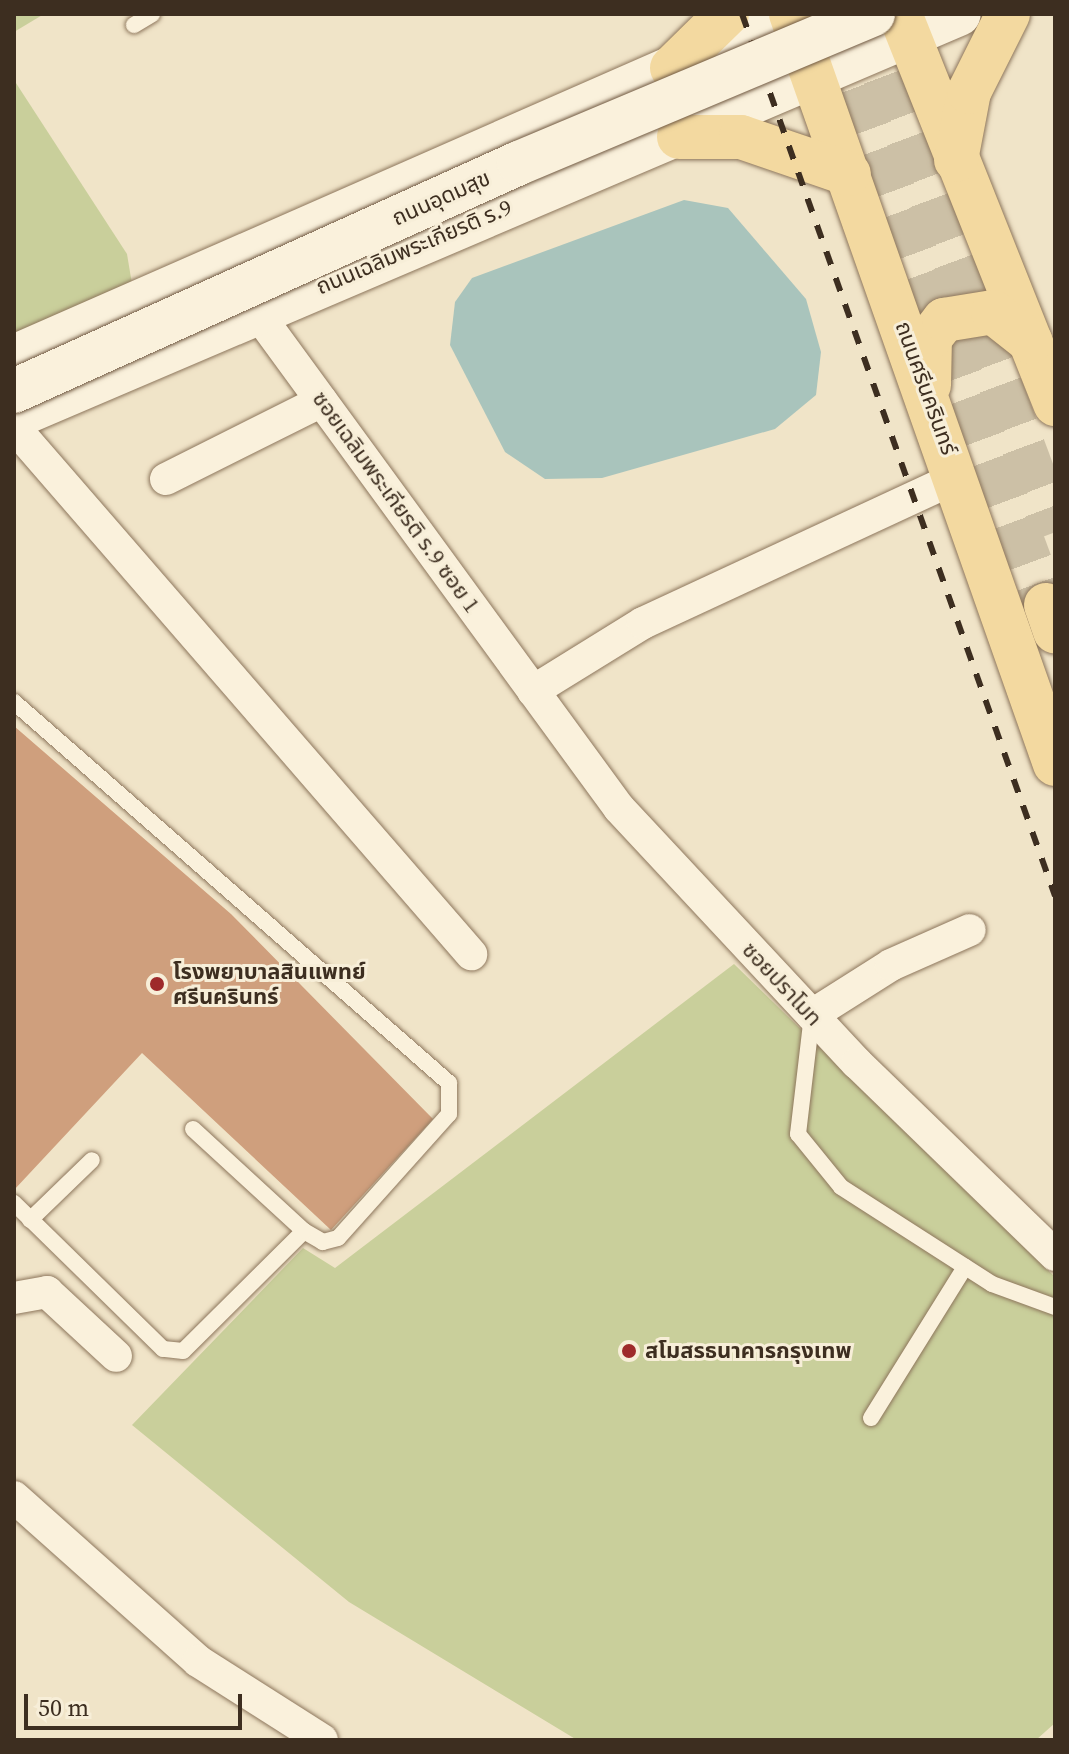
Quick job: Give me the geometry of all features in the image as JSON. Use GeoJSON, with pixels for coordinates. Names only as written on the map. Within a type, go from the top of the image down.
{"type":"FeatureCollection","features":[{"type":"Feature","properties":{"kind":"main road"},"geometry":{"type":"LineString","coordinates":[[672,68],[727,14]]}},
{"type":"Feature","properties":{"kind":"main road"},"geometry":{"type":"LineString","coordinates":[[14,357],[793,14]]}},
{"type":"Feature","properties":{"kind":"main road","name":"ถนนศรีนครินทร์"},"geometry":{"type":"LineString","coordinates":[[793,14],[958,477],[1055,764]]}},
{"type":"Feature","properties":{"kind":"main road","name":"ถนนอุดมสุข"},"geometry":{"type":"LineString","coordinates":[[14,391],[519,163],[893,21],[959,14]]}},
{"type":"Feature","properties":{"kind":"main road"},"geometry":{"type":"LineString","coordinates":[[956,160],[969,92],[1008,14]]}},
{"type":"Feature","properties":{"kind":"main road"},"geometry":{"type":"LineString","coordinates":[[893,21],[956,160],[1055,404]]}},
{"type":"Feature","properties":{"kind":"main road","name":"ถนนอุดมสุข"},"geometry":{"type":"LineString","coordinates":[[815,78],[893,21]]}},
{"type":"Feature","properties":{"kind":"main road","name":"ถนนเฉลิมพระเกียรติ ร.9"},"geometry":{"type":"LineString","coordinates":[[14,417],[815,78]]}},
{"type":"Feature","properties":{"kind":"main road"},"geometry":{"type":"LineString","coordinates":[[545,124],[576,120],[598,135],[593,162],[571,181]]}},
{"type":"Feature","properties":{"kind":"main road"},"geometry":{"type":"LineString","coordinates":[[679,137],[741,137],[849,174]]}},
{"type":"Feature","properties":{"kind":"main road"},"geometry":{"type":"LineString","coordinates":[[928,392],[930,338],[944,320],[993,312],[1031,342]]}},
{"type":"Feature","properties":{"kind":"street","name":"ซอยเฉลิมพระเกียรติ ร.9 ซอย 1"},"geometry":{"type":"LineString","coordinates":[[258,314],[533,691]]}},
{"type":"Feature","properties":{"kind":"street"},"geometry":{"type":"LineString","coordinates":[[166,479],[322,401]]}},
{"type":"Feature","properties":{"kind":"street"},"geometry":{"type":"LineString","coordinates":[[14,427],[471,954]]}},
{"type":"Feature","properties":{"kind":"street"},"geometry":{"type":"LineString","coordinates":[[533,691],[643,623],[958,477]]}},
{"type":"Feature","properties":{"kind":"street","name":"ซอยปราโมท"},"geometry":{"type":"LineString","coordinates":[[533,691],[619,808],[812,1015],[1055,1255]]}},
{"type":"Feature","properties":{"kind":"street"},"geometry":{"type":"LineString","coordinates":[[812,1015],[913,953],[970,930]]}},
{"type":"Feature","properties":{"kind":"street"},"geometry":{"type":"LineString","coordinates":[[14,1298],[47,1292],[116,1356]]}},
{"type":"Feature","properties":{"kind":"street"},"geometry":{"type":"LineString","coordinates":[[14,1497],[198,1661],[322,1740]]}},
{"type":"Feature","properties":{"kind":"lane"},"geometry":{"type":"LineString","coordinates":[[134,25],[152,14]]}},
{"type":"Feature","properties":{"kind":"lane"},"geometry":{"type":"LineString","coordinates":[[14,702],[449,1083],[449,1114],[338,1238],[323,1242],[304,1231],[193,1129]]}},
{"type":"Feature","properties":{"kind":"lane"},"geometry":{"type":"LineString","coordinates":[[812,1015],[798,1134],[841,1187],[965,1267],[1055,1307]]}},
{"type":"Feature","properties":{"kind":"lane"},"geometry":{"type":"LineString","coordinates":[[30,1220],[92,1160]]}},
{"type":"Feature","properties":{"kind":"lane"},"geometry":{"type":"LineString","coordinates":[[14,1203],[163,1349],[183,1351],[304,1231]]}},
{"type":"Feature","properties":{"kind":"lane"},"geometry":{"type":"LineString","coordinates":[[871,1418],[965,1267]]}},
{"type":"Feature","properties":{"kind":"green space"},"geometry":{"type":"Polygon","coordinates":[[[14,14],[44,14],[14,32],[14,14]]]}},
{"type":"Feature","properties":{"kind":"green space"},"geometry":{"type":"Polygon","coordinates":[[[14,80],[127,254],[133,290],[14,342],[14,80]]]}},
{"type":"Feature","properties":{"kind":"green space","name":"สโมสรธนาคารกรุงเทพ"},"geometry":{"type":"Polygon","coordinates":[[[734,964],[1055,1277],[1055,1723],[1036,1740],[577,1740],[349,1602],[132,1425],[303,1248],[335,1268],[734,964]]]}},
{"type":"Feature","properties":{"kind":"water"},"geometry":{"type":"Polygon","coordinates":[[[684,200],[728,208],[806,299],[821,352],[816,395],[775,429],[602,478],[545,479],[505,452],[450,345],[455,302],[472,278],[684,200]]]}},
{"type":"Feature","properties":{"kind":"building","name":"โรงพยาบาลสินแพทย์ ศรีนครินทร์"},"geometry":{"type":"Polygon","coordinates":[[[14,726],[231,914],[433,1119],[331,1230],[142,1053],[14,1190],[14,726]]]}},
{"type":"Feature","properties":{"kind":"tunnel"},"geometry":{"type":"LineString","coordinates":[[862,14],[1055,532]]}},
{"type":"Feature","properties":{"kind":"tunnel"},"geometry":{"type":"LineString","coordinates":[[832,26],[1046,605]]}},
{"type":"Feature","properties":{"kind":"railway"},"geometry":{"type":"LineString","coordinates":[[742,14],[1055,896]]}},
{"type":"Feature","properties":{"kind":"place","name":"โรงพยาบาลสินแพทย์ ศรีนครินทร์"},"geometry":{"type":"Point","coordinates":[157,984]}},
{"type":"Feature","properties":{"kind":"place","name":"สโมสรธนาคารกรุงเทพ"},"geometry":{"type":"Point","coordinates":[629,1351]}}]}
